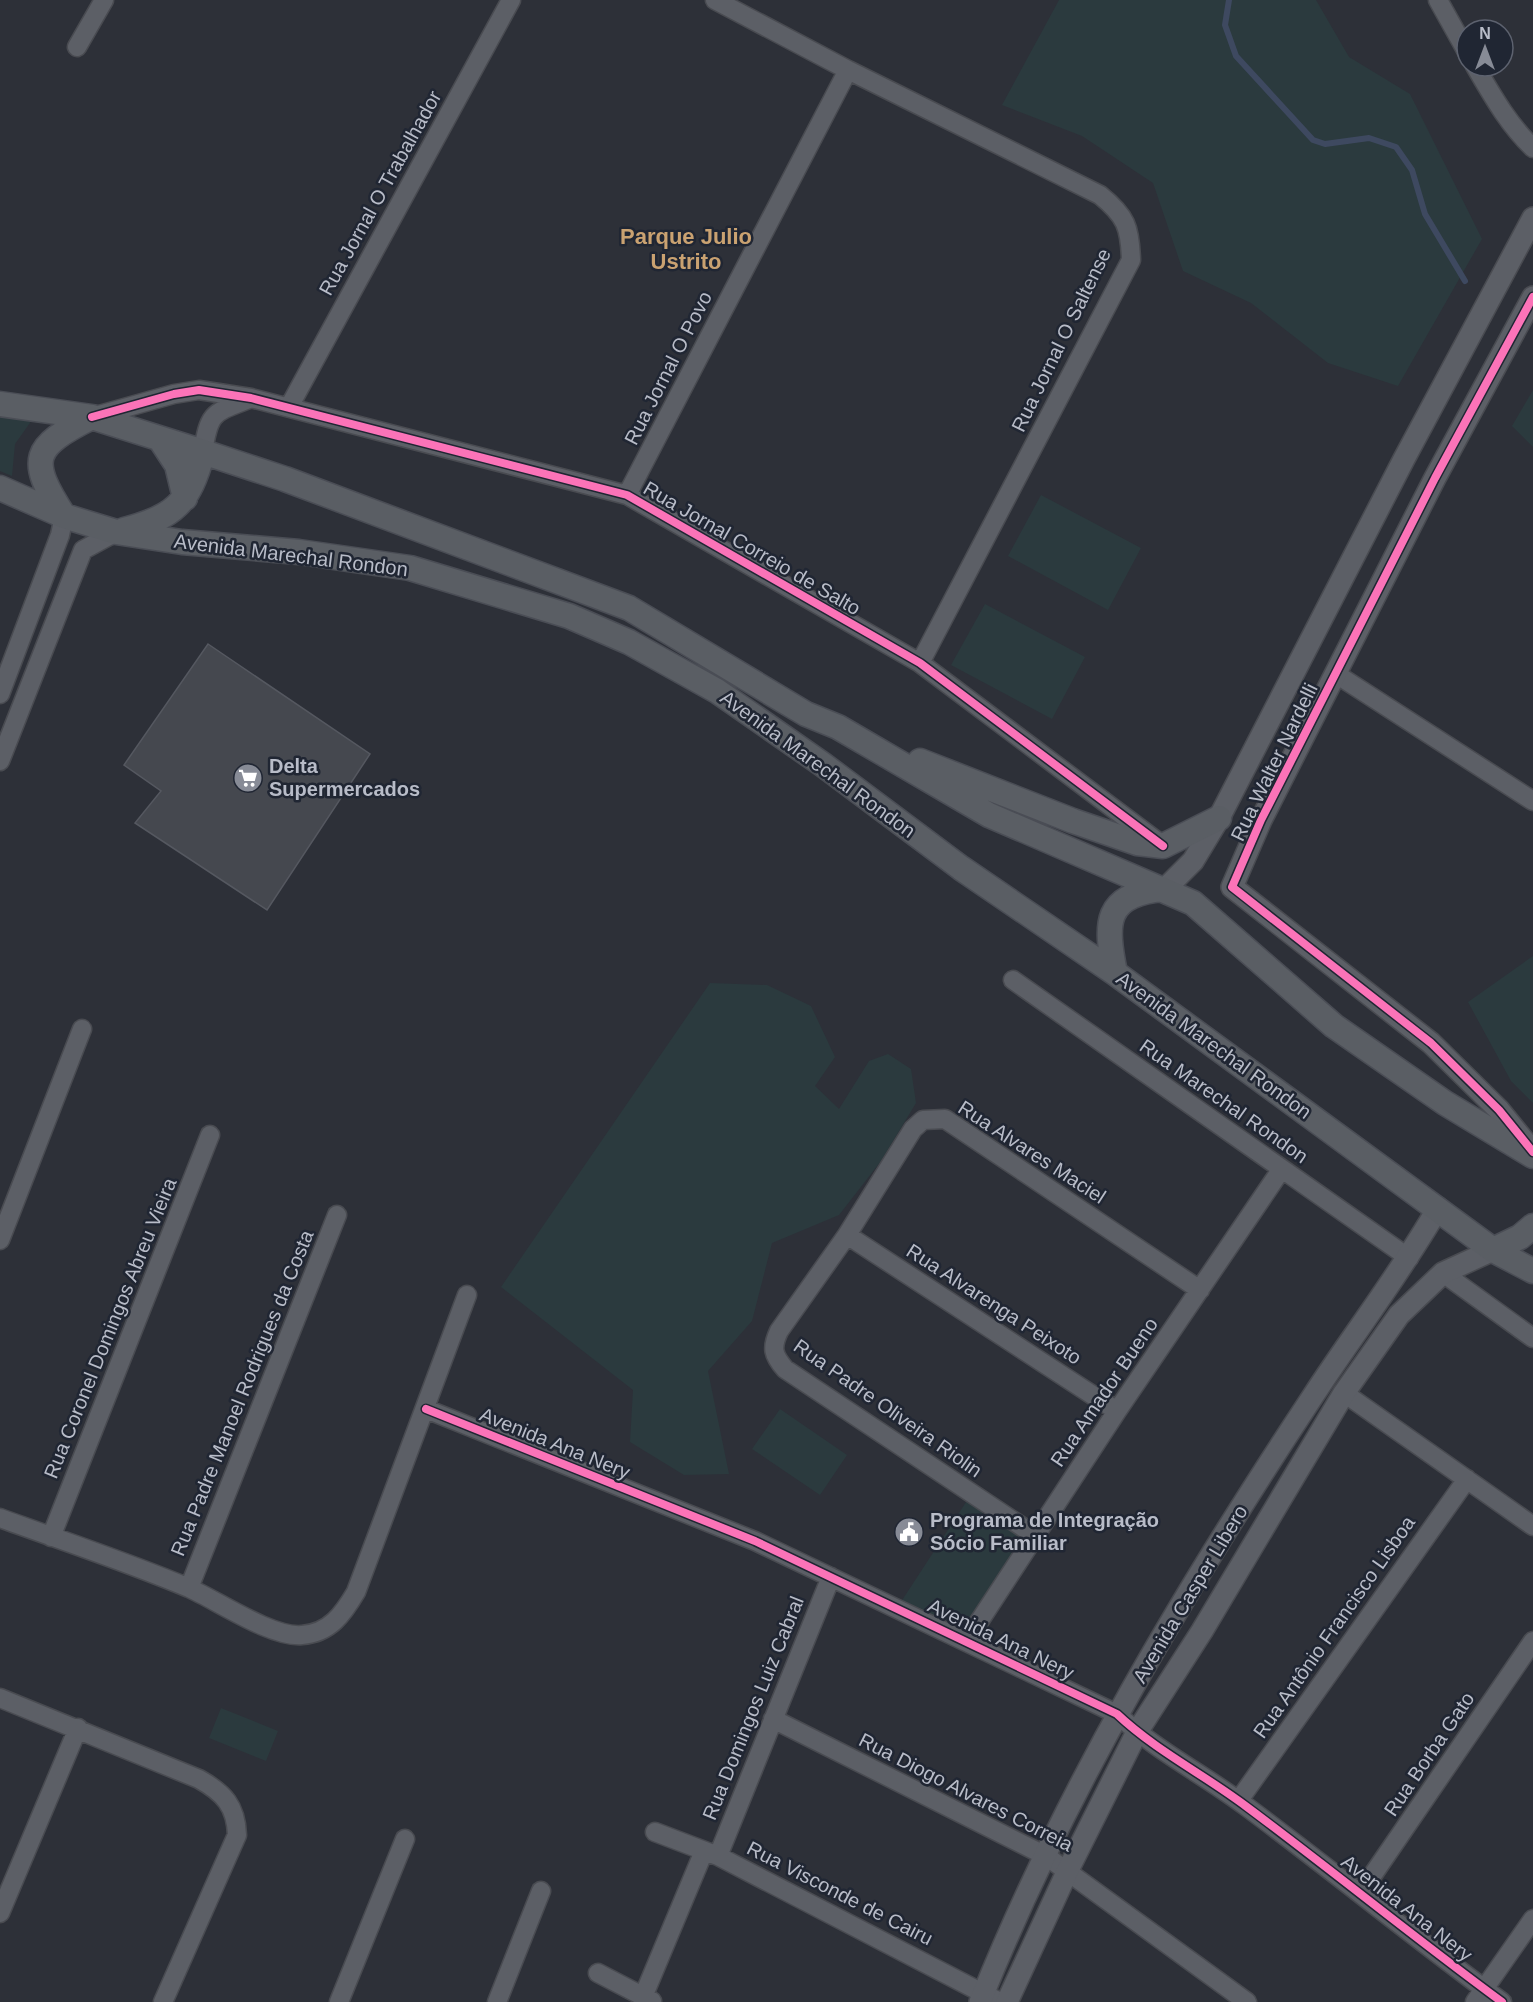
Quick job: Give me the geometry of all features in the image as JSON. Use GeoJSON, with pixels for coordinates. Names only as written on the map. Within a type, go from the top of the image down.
{"type":"FeatureCollection","features":[{"type":"Feature","properties":{"kind":"main road","name":"Avenida Marechal Rondon"},"geometry":{"type":"LineString","coordinates":[[0,404],[92,417],[285,479],[629,608],[806,714],[838,727],[989,815],[1092,861],[1165,889],[1192,903],[1334,1026],[1445,1103],[1533,1156]]}},
{"type":"Feature","properties":{"kind":"main road"},"geometry":{"type":"LineString","coordinates":[[64,516],[47,490],[40,456],[45,445],[58,434],[92,417]]}},
{"type":"Feature","properties":{"kind":"main road"},"geometry":{"type":"LineString","coordinates":[[160,439],[177,465],[185,498]]}},
{"type":"Feature","properties":{"kind":"main road"},"geometry":{"type":"LineString","coordinates":[[116,532],[154,522],[171,513],[185,498],[196,478],[203,453]]}},
{"type":"Feature","properties":{"kind":"main road","name":"Avenida Marechal Rondon"},"geometry":{"type":"LineString","coordinates":[[0,488],[64,516],[116,532],[182,542],[299,552],[410,568],[569,616],[629,642],[717,691],[822,764],[961,868],[1114,972],[1493,1250],[1533,1271]]}},
{"type":"Feature","properties":{"kind":"main road"},"geometry":{"type":"LineString","coordinates":[[838,727],[1073,821],[1137,843],[1163,846],[1220,818]]}},
{"type":"Feature","properties":{"kind":"main road"},"geometry":{"type":"LineString","coordinates":[[1114,972],[1109,941],[1110,921],[1117,905],[1132,894],[1165,889]]}},
{"type":"Feature","properties":{"kind":"main road"},"geometry":{"type":"LineString","coordinates":[[1493,1250],[1520,1237],[1533,1226]]}},
{"type":"Feature","properties":{"kind":"street"},"geometry":{"type":"LineString","coordinates":[[77,47],[104,0]]}},
{"type":"Feature","properties":{"kind":"street","name":"Rua Jornal O Trabalhador"},"geometry":{"type":"LineString","coordinates":[[289,407],[511,0]]}},
{"type":"Feature","properties":{"kind":"street"},"geometry":{"type":"LineString","coordinates":[[715,0],[848,70]]}},
{"type":"Feature","properties":{"kind":"street"},"geometry":{"type":"LineString","coordinates":[[1438,0],[1455,30]]}},
{"type":"Feature","properties":{"kind":"street","name":"Rua Jornal O Povo"},"geometry":{"type":"LineString","coordinates":[[627,495],[848,70]]}},
{"type":"Feature","properties":{"kind":"street","name":"Rua Jornal O Saltense"},"geometry":{"type":"LineString","coordinates":[[848,70],[1100,195],[1120,211],[1130,234],[1131,260],[920,663]]}},
{"type":"Feature","properties":{"kind":"street"},"geometry":{"type":"LineString","coordinates":[[1482,78],[1518,134],[1533,148]]}},
{"type":"Feature","properties":{"kind":"street","name":"Rua Walter Nardelli"},"geometry":{"type":"LineString","coordinates":[[1165,889],[1192,861],[1220,818],[1404,459],[1533,218]]}},
{"type":"Feature","properties":{"kind":"street","name":"Rua Walter Nardelli"},"geometry":{"type":"LineString","coordinates":[[1533,297],[1435,478],[1261,820],[1232,887],[1431,1043],[1499,1110],[1533,1152]]}},
{"type":"Feature","properties":{"kind":"street","name":"Rua Jornal Correio de Salto"},"geometry":{"type":"LineString","coordinates":[[92,417],[174,394],[199,390],[289,407],[627,495],[920,663],[1163,846]]}},
{"type":"Feature","properties":{"kind":"street"},"geometry":{"type":"LineString","coordinates":[[203,453],[209,425],[217,411],[251,398]]}},
{"type":"Feature","properties":{"kind":"street"},"geometry":{"type":"LineString","coordinates":[[0,694],[60,535],[64,516]]}},
{"type":"Feature","properties":{"kind":"street"},"geometry":{"type":"LineString","coordinates":[[0,761],[83,550],[116,532]]}},
{"type":"Feature","properties":{"kind":"street"},"geometry":{"type":"LineString","coordinates":[[1336,674],[1533,801]]}},
{"type":"Feature","properties":{"kind":"street","name":"Rua Marechal Rondon"},"geometry":{"type":"LineString","coordinates":[[1013,980],[1409,1258]]}},
{"type":"Feature","properties":{"kind":"street"},"geometry":{"type":"LineString","coordinates":[[0,1240],[82,1029]]}},
{"type":"Feature","properties":{"kind":"street","name":"Rua Alvares Maciel"},"geometry":{"type":"LineString","coordinates":[[847,1235],[913,1129],[923,1120],[945,1119],[1200,1290]]}},
{"type":"Feature","properties":{"kind":"street","name":"Rua Coronel Domingos Abreu Vieira"},"geometry":{"type":"LineString","coordinates":[[51,1537],[210,1136]]}},
{"type":"Feature","properties":{"kind":"street","name":"Rua Amador Bueno"},"geometry":{"type":"LineString","coordinates":[[967,1640],[1117,1411],[1281,1170]]}},
{"type":"Feature","properties":{"kind":"street","name":"Avenida Casper Libero"},"geometry":{"type":"LineString","coordinates":[[988,1999],[1046,1856],[1117,1714],[1226,1532],[1289,1434],[1409,1258],[1438,1208]]}},
{"type":"Feature","properties":{"kind":"street","name":"Rua Padre Manoel Rodrigues da Costa"},"geometry":{"type":"LineString","coordinates":[[189,1588],[337,1215]]}},
{"type":"Feature","properties":{"kind":"street","name":"Rua Alvarenga Peixoto"},"geometry":{"type":"LineString","coordinates":[[847,1235],[1117,1411]]}},
{"type":"Feature","properties":{"kind":"street","name":"Rua Padre Oliveira Riolin"},"geometry":{"type":"LineString","coordinates":[[847,1235],[779,1331],[773,1344],[774,1356],[785,1369],[1036,1536]]}},
{"type":"Feature","properties":{"kind":"street","name":"Avenida Casper Libero"},"geometry":{"type":"LineString","coordinates":[[1007,2002],[1068,1869],[1137,1732],[1202,1631],[1344,1393],[1399,1316],[1443,1273],[1493,1250]]}},
{"type":"Feature","properties":{"kind":"street"},"geometry":{"type":"LineString","coordinates":[[1443,1273],[1533,1338]]}},
{"type":"Feature","properties":{"kind":"street"},"geometry":{"type":"LineString","coordinates":[[0,1518],[189,1588],[272,1629],[299,1636],[314,1634],[330,1626],[342,1616],[356,1592],[467,1294]]}},
{"type":"Feature","properties":{"kind":"street"},"geometry":{"type":"LineString","coordinates":[[1344,1393],[1533,1527]]}},
{"type":"Feature","properties":{"kind":"street","name":"Avenida Ana Nery"},"geometry":{"type":"LineString","coordinates":[[426,1409],[755,1541],[967,1640],[1117,1714],[1137,1732],[1239,1800],[1361,1892],[1479,1995],[1502,2002]]}},
{"type":"Feature","properties":{"kind":"street","name":"Rua Antônio Francisco Lisboa"},"geometry":{"type":"LineString","coordinates":[[1239,1800],[1467,1479]]}},
{"type":"Feature","properties":{"kind":"street","name":"Rua Domingos Luiz Cabral"},"geometry":{"type":"LineString","coordinates":[[648,2000],[711,1853],[773,1719],[831,1577]]}},
{"type":"Feature","properties":{"kind":"street","name":"Rua Borba Gato"},"geometry":{"type":"LineString","coordinates":[[1361,1892],[1533,1641]]}},
{"type":"Feature","properties":{"kind":"street"},"geometry":{"type":"LineString","coordinates":[[0,1698],[199,1779],[217,1789],[234,1810],[237,1836],[163,2002]]}},
{"type":"Feature","properties":{"kind":"street","name":"Rua Diogo Alvares Correia"},"geometry":{"type":"LineString","coordinates":[[773,1719],[1068,1869],[1247,2002]]}},
{"type":"Feature","properties":{"kind":"street"},"geometry":{"type":"LineString","coordinates":[[0,1913],[78,1728]]}},
{"type":"Feature","properties":{"kind":"street","name":"Rua Visconde de Cairu"},"geometry":{"type":"LineString","coordinates":[[655,1832],[711,1853],[988,1999]]}},
{"type":"Feature","properties":{"kind":"street"},"geometry":{"type":"LineString","coordinates":[[339,2002],[405,1839]]}},
{"type":"Feature","properties":{"kind":"street"},"geometry":{"type":"LineString","coordinates":[[497,2002],[541,1891]]}},
{"type":"Feature","properties":{"kind":"street"},"geometry":{"type":"LineString","coordinates":[[1479,1995],[1533,1919]]}},
{"type":"Feature","properties":{"kind":"street"},"geometry":{"type":"LineString","coordinates":[[598,1973],[648,2000]]}},
{"type":"Feature","properties":{"kind":"shaded area"},"geometry":{"type":"Polygon","coordinates":[[[1059,0],[1316,0],[1349,57],[1410,94],[1482,239],[1398,386],[1328,363],[1251,303],[1183,271],[1153,183],[1082,136],[1002,105],[1059,0]]]}},
{"type":"Feature","properties":{"kind":"shaded area"},"geometry":{"type":"Polygon","coordinates":[[[1533,390],[1533,447],[1512,426],[1533,390]]]}},
{"type":"Feature","properties":{"kind":"shaded area"},"geometry":{"type":"Polygon","coordinates":[[[0,409],[32,420],[15,444],[12,476],[0,471],[0,409]]]}},
{"type":"Feature","properties":{"kind":"shaded area"},"geometry":{"type":"Polygon","coordinates":[[[1041,495],[1141,548],[1108,610],[1008,556],[1041,495]]]}},
{"type":"Feature","properties":{"kind":"shaded area"},"geometry":{"type":"Polygon","coordinates":[[[985,604],[1085,657],[1052,719],[951,665],[985,604]]]}},
{"type":"Feature","properties":{"kind":"shaded area"},"geometry":{"type":"Polygon","coordinates":[[[1533,956],[1533,1103],[1511,1081],[1468,1002],[1533,956]]]}},
{"type":"Feature","properties":{"kind":"shaded area"},"geometry":{"type":"Polygon","coordinates":[[[710,983],[767,985],[811,1006],[835,1057],[815,1086],[839,1109],[869,1061],[888,1054],[911,1069],[916,1103],[881,1161],[839,1215],[772,1243],[752,1321],[708,1371],[729,1474],[684,1475],[630,1442],[633,1390],[501,1287],[710,983]]]}},
{"type":"Feature","properties":{"kind":"shaded area"},"geometry":{"type":"Polygon","coordinates":[[[780,1409],[847,1455],[820,1495],[752,1449],[780,1409]]]}},
{"type":"Feature","properties":{"kind":"shaded area"},"geometry":{"type":"Polygon","coordinates":[[[972,1493],[1036,1536],[967,1640],[897,1608],[972,1493]]]}},
{"type":"Feature","properties":{"kind":"shaded area"},"geometry":{"type":"Polygon","coordinates":[[[221,1708],[278,1731],[266,1761],[209,1738],[221,1708]]]}},
{"type":"Feature","properties":{"kind":"building","name":"Delta Supermercados"},"geometry":{"type":"Polygon","coordinates":[[[208,644],[370,754],[267,910],[135,823],[161,791],[124,765],[208,644]]]}},
{"type":"Feature","properties":{"kind":"waterway"},"geometry":{"type":"LineString","coordinates":[[1229,0],[1225,25],[1236,56],[1313,140],[1325,144],[1369,138],[1396,147],[1412,170],[1425,214],[1465,281]]}},
{"type":"Feature","properties":{"kind":"cycle path"},"geometry":{"type":"LineString","coordinates":[[1533,297],[1435,478],[1261,820],[1232,887],[1431,1043],[1499,1110],[1533,1152]]}},
{"type":"Feature","properties":{"kind":"cycle path"},"geometry":{"type":"LineString","coordinates":[[92,417],[174,394],[199,390],[251,398],[627,495],[920,663],[1163,846]]}},
{"type":"Feature","properties":{"kind":"cycle path"},"geometry":{"type":"LineString","coordinates":[[426,1409],[755,1541],[1117,1714],[1148,1740],[1231,1795],[1502,2002]]}},
{"type":"Feature","properties":{"kind":"place","name":"Delta Supermercados"},"geometry":{"type":"Point","coordinates":[248,778]}},
{"type":"Feature","properties":{"kind":"place","name":"Programa de Integração Sócio Familiar"},"geometry":{"type":"Point","coordinates":[909,1532]}},
{"type":"Feature","properties":{"kind":"district","name":"Parque Julio Ustrito"},"geometry":{"type":"Point","coordinates":[686,248]}}]}
